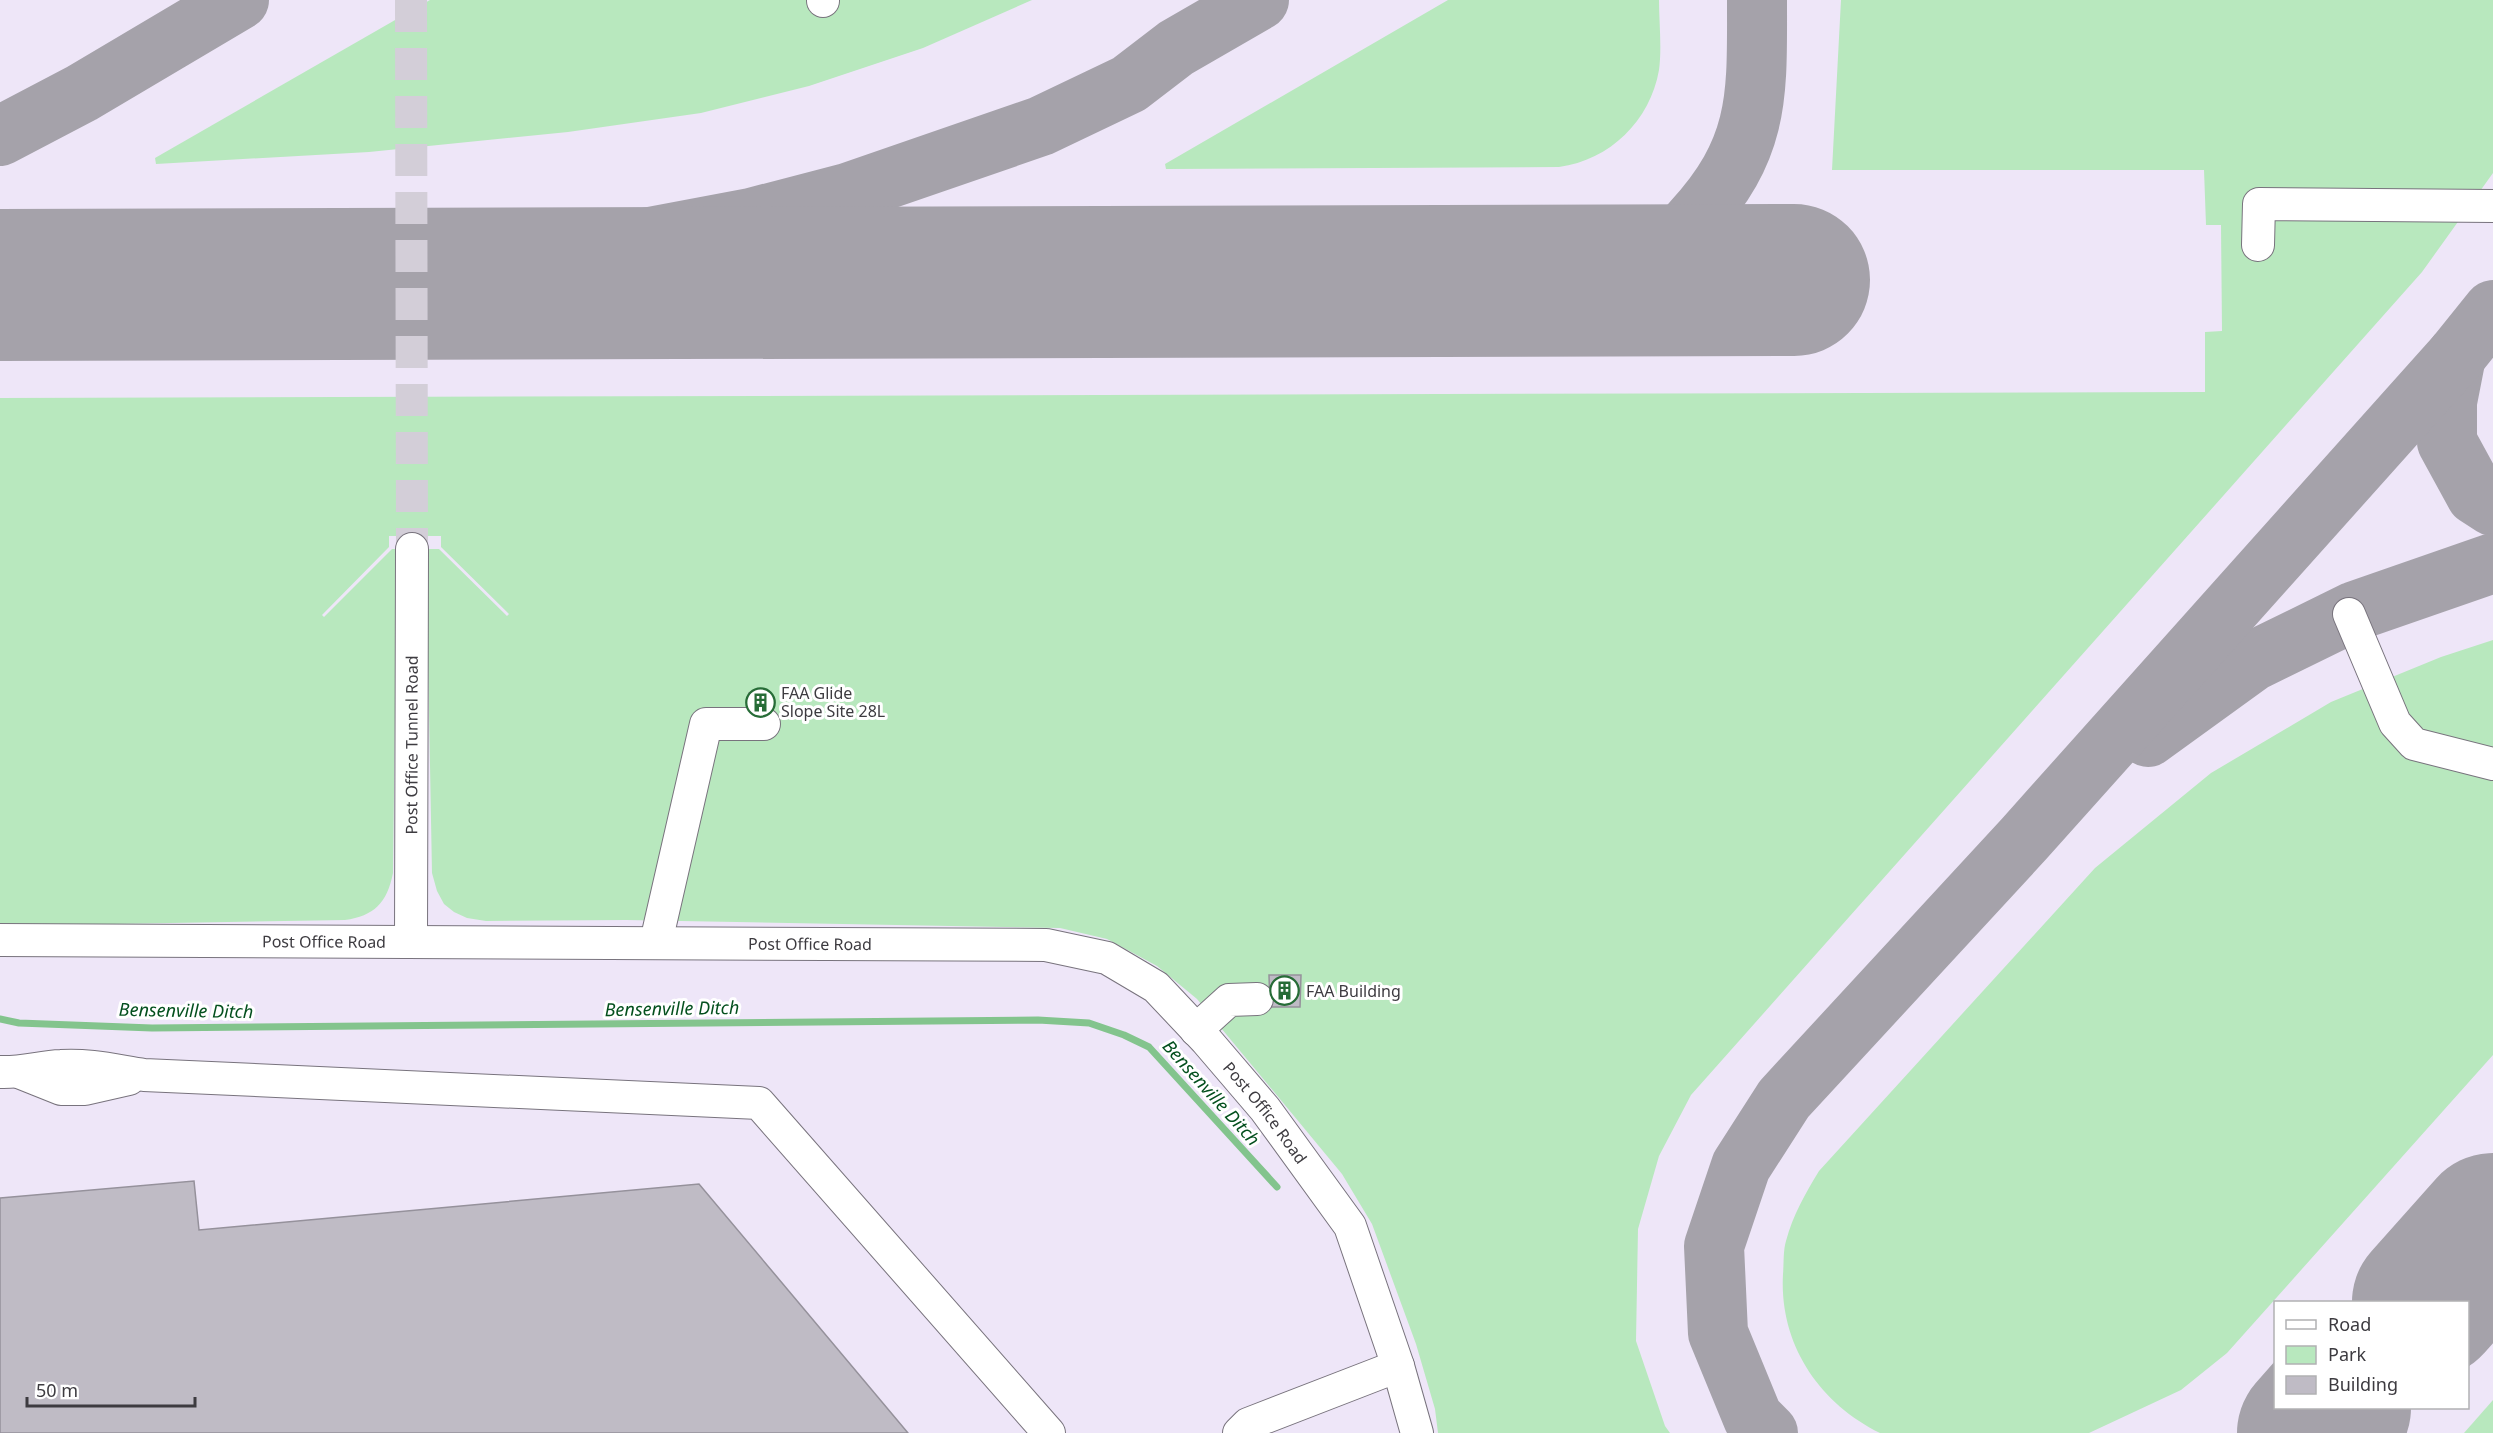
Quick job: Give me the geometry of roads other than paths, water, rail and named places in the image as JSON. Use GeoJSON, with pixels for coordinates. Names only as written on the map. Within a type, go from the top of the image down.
{"type":"FeatureCollection","features":[{"type":"Feature","properties":{"kind":"lane"},"geometry":{"type":"LineString","coordinates":[[2258,245],[2259,204],[2493,206]]}},
{"type":"Feature","properties":{"kind":"lane","name":"Post Office Tunnel Road"},"geometry":{"type":"LineString","coordinates":[[411,941],[412,549]]}},
{"type":"Feature","properties":{"kind":"lane"},"geometry":{"type":"LineString","coordinates":[[2349,614],[2395,723],[2403,734],[2414,744],[2493,764]]}},
{"type":"Feature","properties":{"kind":"lane"},"geometry":{"type":"LineString","coordinates":[[657,942],[706,724],[764,724]]}},
{"type":"Feature","properties":{"kind":"lane","name":"Post Office Road"},"geometry":{"type":"LineString","coordinates":[[0,940],[1046,945],[1107,958],[1156,987],[1197,1030],[1265,1109],[1350,1226],[1398,1366],[1417,1433]]}},
{"type":"Feature","properties":{"kind":"lane"},"geometry":{"type":"LineString","coordinates":[[1197,1030],[1228,1000],[1257,999]]}},
{"type":"Feature","properties":{"kind":"lane"},"geometry":{"type":"LineString","coordinates":[[10,1072],[59,1066],[86,1066],[144,1076],[759,1103],[1048,1433]]}},
{"type":"Feature","properties":{"kind":"lane"},"geometry":{"type":"LineString","coordinates":[[10,1072],[61,1089],[80,1089],[144,1076]]}},
{"type":"Feature","properties":{"kind":"lane"},"geometry":{"type":"LineString","coordinates":[[1239,1433],[1248,1424],[1279,1422],[1398,1366]]}},
{"type":"Feature","properties":{"kind":"waterway","name":"Bensenville Ditch"},"geometry":{"type":"LineString","coordinates":[[0,1019],[19,1023],[152,1028],[1038,1020],[1089,1023],[1124,1035],[1149,1047],[1277,1187]]}},
{"type":"Feature","properties":{"kind":"tunnel"},"geometry":{"type":"LineString","coordinates":[[411,0],[412,549]]}},
{"type":"Feature","properties":{"kind":"place","name":"FAA Glide Slope Site 28L"},"geometry":{"type":"Point","coordinates":[760,702]}},
{"type":"Feature","properties":{"kind":"place","name":"FAA Building"},"geometry":{"type":"Point","coordinates":[1285,991]}}]}
